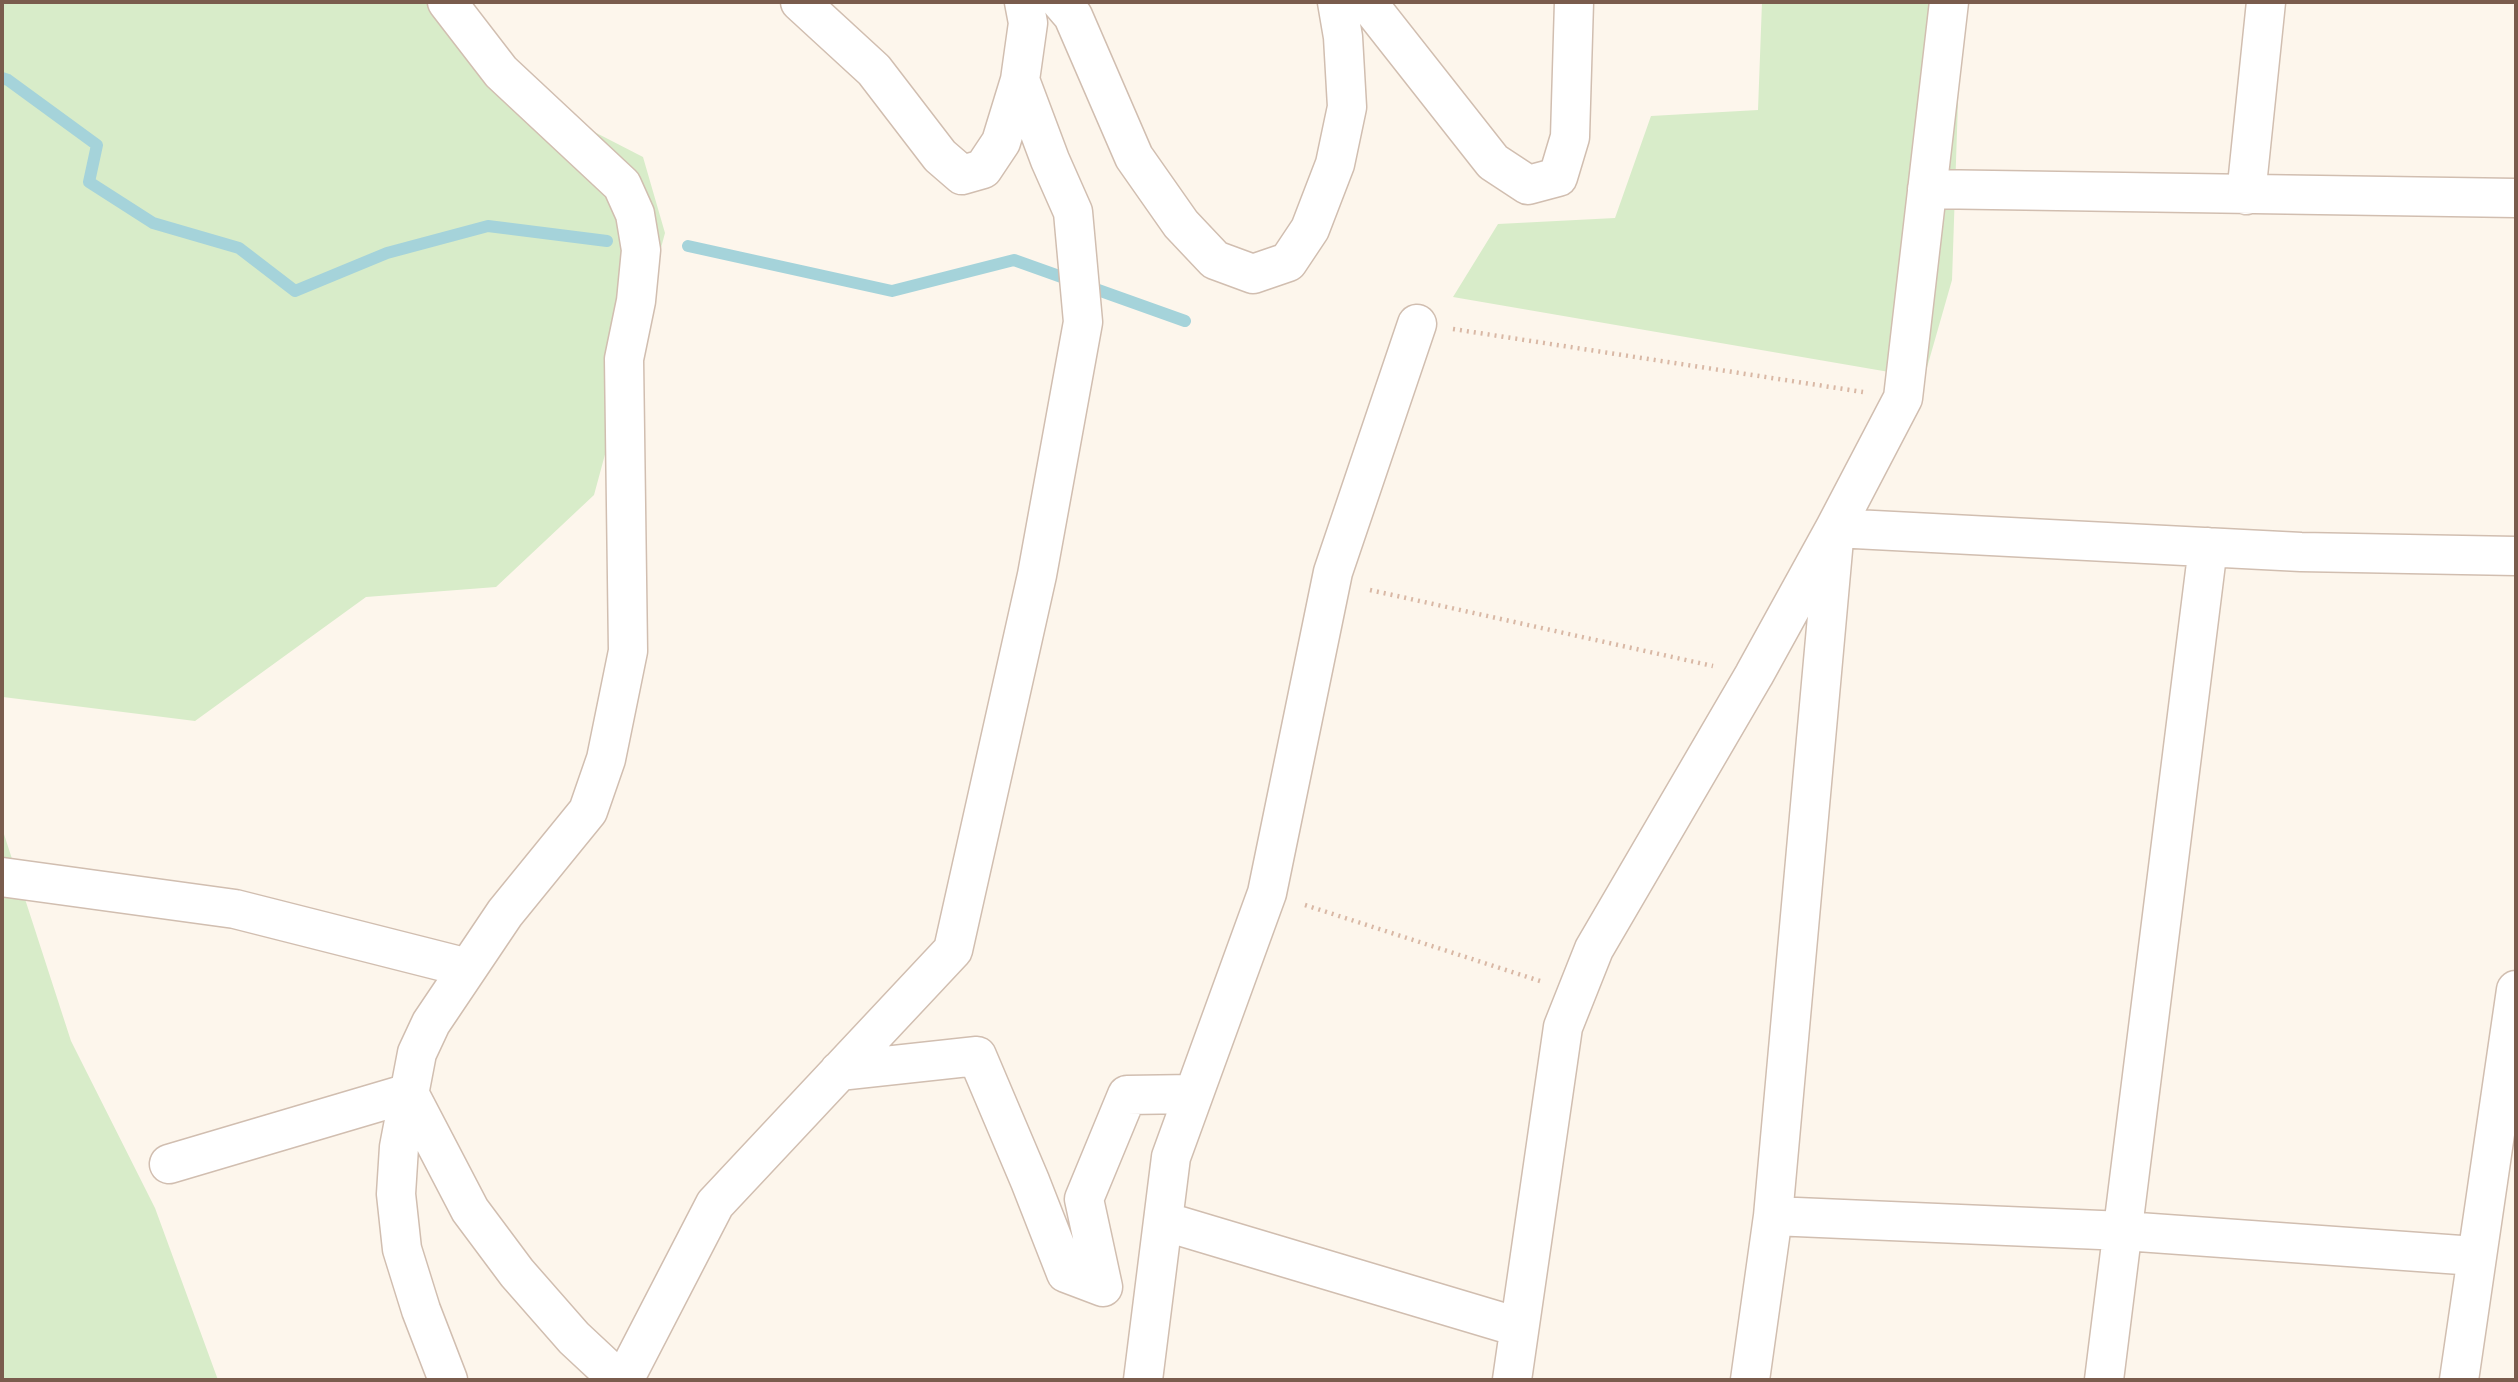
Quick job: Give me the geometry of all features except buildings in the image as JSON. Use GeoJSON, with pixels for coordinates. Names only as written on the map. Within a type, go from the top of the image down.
{"type":"FeatureCollection","features":[{"type":"Feature","properties":{"kind":"street"},"geometry":{"type":"LineString","coordinates":[[447,2],[501,72],[622,185],[635,214],[641,250],[636,301],[624,359],[628,651],[606,759],[587,811],[505,913],[426,1033],[417,1053],[399,1147],[396,1194],[402,1249],[421,1310],[448,1380]]}},
{"type":"Feature","properties":{"kind":"street"},"geometry":{"type":"LineString","coordinates":[[800,2],[874,70],[940,156],[962,175],[983,169],[1001,142],[1020,80],[1028,23],[1024,2]]}},
{"type":"Feature","properties":{"kind":"street"},"geometry":{"type":"LineString","coordinates":[[1061,2],[1073,16],[1134,157],[1181,223],[1215,260],[1253,274],[1287,262],[1310,229],[1335,164],[1347,107],[1343,37],[1337,2]]}},
{"type":"Feature","properties":{"kind":"street"},"geometry":{"type":"LineString","coordinates":[[1367,2],[1493,162],[1528,185],[1558,177],[1570,137],[1574,2]]}},
{"type":"Feature","properties":{"kind":"street"},"geometry":{"type":"LineString","coordinates":[[1512,1380],[1563,1027],[1594,949],[1754,676],[1903,398],[1949,2]]}},
{"type":"Feature","properties":{"kind":"street"},"geometry":{"type":"LineString","coordinates":[[2246,195],[2266,2]]}},
{"type":"Feature","properties":{"kind":"street"},"geometry":{"type":"LineString","coordinates":[[409,1093],[470,1210],[509,1263],[574,1338],[622,1380],[715,1204],[953,950],[1037,575],[1083,323],[1073,212],[1020,80]]}},
{"type":"Feature","properties":{"kind":"street"},"geometry":{"type":"LineString","coordinates":[[1927,189],[2516,198]]}},
{"type":"Feature","properties":{"kind":"street"},"geometry":{"type":"LineString","coordinates":[[1143,1380],[1171,1157],[1267,893],[1332,581],[1418,324]]}},
{"type":"Feature","properties":{"kind":"street"},"geometry":{"type":"LineString","coordinates":[[1835,528],[2301,552],[2516,556]]}},
{"type":"Feature","properties":{"kind":"street"},"geometry":{"type":"LineString","coordinates":[[1750,1380],[1773,1216],[1835,528]]}},
{"type":"Feature","properties":{"kind":"street"},"geometry":{"type":"LineString","coordinates":[[2104,1380],[2208,547]]}},
{"type":"Feature","properties":{"kind":"street"},"geometry":{"type":"LineString","coordinates":[[2,877],[234,909],[468,968]]}},
{"type":"Feature","properties":{"kind":"street"},"geometry":{"type":"LineString","coordinates":[[2459,1380],[2516,990]]}},
{"type":"Feature","properties":{"kind":"street"},"geometry":{"type":"LineString","coordinates":[[839,1071],[977,1056],[1066,1273],[1103,1287],[1084,1199],[1127,1095],[1193,1094]]}},
{"type":"Feature","properties":{"kind":"street"},"geometry":{"type":"LineString","coordinates":[[169,1164],[409,1093]]}},
{"type":"Feature","properties":{"kind":"street"},"geometry":{"type":"LineString","coordinates":[[1773,1216],[2124,1231],[2476,1256]]}},
{"type":"Feature","properties":{"kind":"street"},"geometry":{"type":"LineString","coordinates":[[1163,1221],[1518,1327]]}},
{"type":"Feature","properties":{"kind":"path"},"geometry":{"type":"LineString","coordinates":[[1418,324],[1903,398]]}},
{"type":"Feature","properties":{"kind":"path"},"geometry":{"type":"LineString","coordinates":[[1332,581],[1754,676]]}},
{"type":"Feature","properties":{"kind":"path"},"geometry":{"type":"LineString","coordinates":[[1267,893],[1577,992]]}},
{"type":"Feature","properties":{"kind":"green space"},"geometry":{"type":"Polygon","coordinates":[[[2,2],[456,2],[503,85],[643,157],[665,233],[594,495],[496,587],[366,597],[195,721],[3,697],[2,745],[2,2]]]}},
{"type":"Feature","properties":{"kind":"green space"},"geometry":{"type":"Polygon","coordinates":[[[1762,2],[1964,2],[1952,280],[1924,378],[1453,297],[1498,224],[1615,218],[1651,116],[1758,110],[1762,2]]]}},
{"type":"Feature","properties":{"kind":"green space"},"geometry":{"type":"Polygon","coordinates":[[[2,828],[71,1041],[155,1208],[218,1380],[2,1380],[2,828]]]}},
{"type":"Feature","properties":{"kind":"waterway"},"geometry":{"type":"LineString","coordinates":[[2,78],[97,145],[89,182],[153,223],[239,248],[295,291],[387,253],[488,226],[607,241]]}},
{"type":"Feature","properties":{"kind":"waterway"},"geometry":{"type":"LineString","coordinates":[[688,246],[892,291],[1014,260],[1185,321]]}}]}
